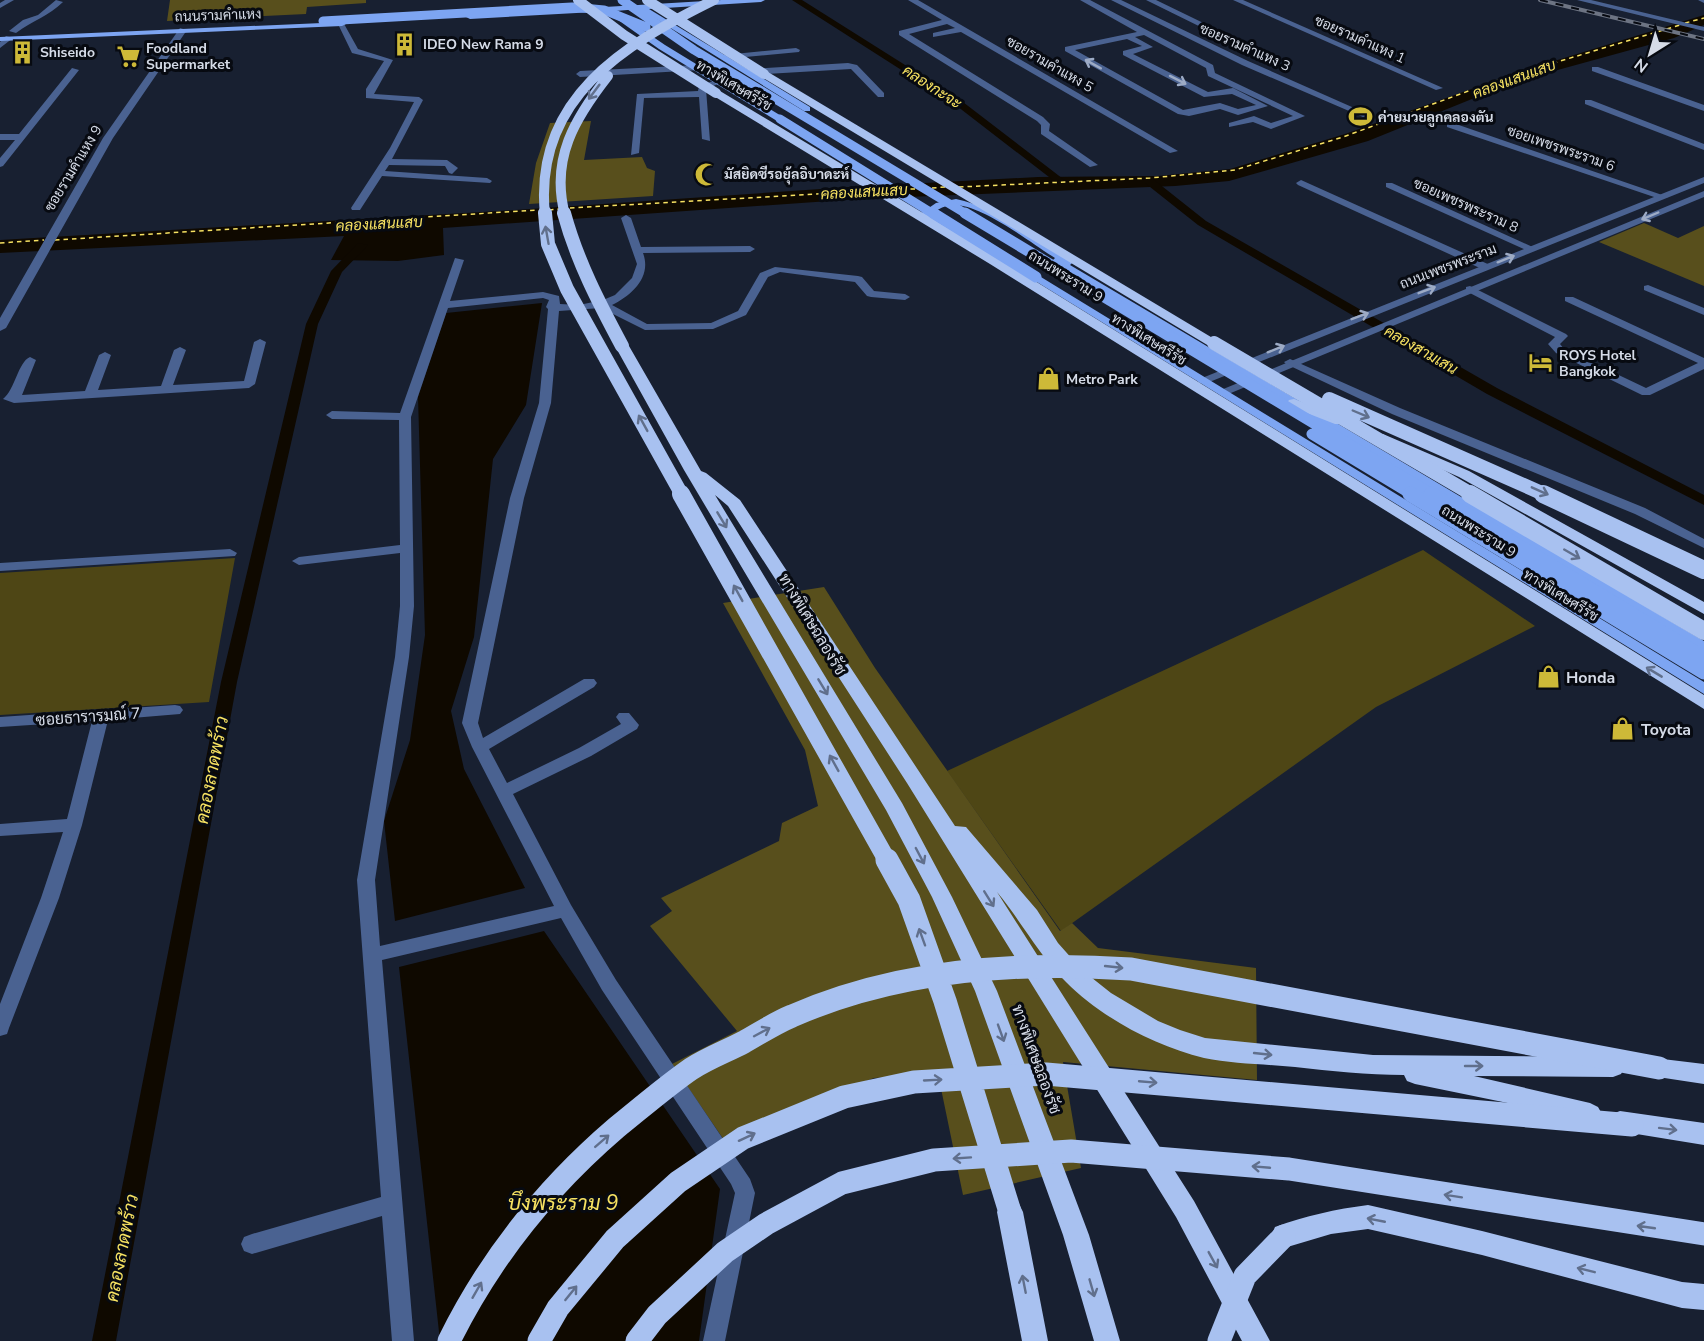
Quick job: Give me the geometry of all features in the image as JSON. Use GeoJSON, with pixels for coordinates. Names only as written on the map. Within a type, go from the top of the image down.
{"type":"FeatureCollection","features":[{"type":"Feature","properties":{"kind":"highway","name":"ทางพิเศษศรีรัช"},"geometry":{"type":"LineString","coordinates":[[578,0],[668,64],[994,261],[1704,703]]}},
{"type":"Feature","properties":{"kind":"highway"},"geometry":{"type":"LineString","coordinates":[[714,0],[658,29],[616,57],[581,87],[558,122],[544,165],[543,199],[547,240],[567,289],[909,900],[945,1001],[1010,1212],[1035,1341]]}},
{"type":"Feature","properties":{"kind":"highway","name":"ทางพิเศษฉลองรัช"},"geometry":{"type":"LineString","coordinates":[[728,0],[666,33],[609,75],[595,90],[574,123],[561,164],[561,199],[570,240],[617,336],[692,470],[895,808],[942,897],[986,991],[1076,1235],[1107,1341]]}},
{"type":"Feature","properties":{"kind":"highway","name":"ทางพิเศษศรีรัช"},"geometry":{"type":"LineString","coordinates":[[646,2],[1214,343],[1704,631]]}},
{"type":"Feature","properties":{"kind":"highway"},"geometry":{"type":"LineString","coordinates":[[1214,343],[1346,408],[1569,504],[1704,570]]}},
{"type":"Feature","properties":{"kind":"highway"},"geometry":{"type":"LineString","coordinates":[[1294,403],[1382,437],[1464,474],[1704,609]]}},
{"type":"Feature","properties":{"kind":"highway"},"geometry":{"type":"LineString","coordinates":[[692,470],[734,503],[914,778],[1185,1209],[1257,1341]]}},
{"type":"Feature","properties":{"kind":"highway"},"geometry":{"type":"LineString","coordinates":[[914,778],[1029,916],[1050,949],[1074,976],[1103,1000],[1150,1028],[1205,1047],[1373,1065],[1659,1068]]}},
{"type":"Feature","properties":{"kind":"highway"},"geometry":{"type":"LineString","coordinates":[[449,1341],[489,1268],[535,1208],[581,1160],[636,1112],[691,1069],[792,1016],[882,986],[985,968],[1078,964],[1120,968],[1207,982],[1659,1068],[1704,1074]]}},
{"type":"Feature","properties":{"kind":"highway"},"geometry":{"type":"LineString","coordinates":[[1373,1065],[1527,1097],[1632,1125]]}},
{"type":"Feature","properties":{"kind":"highway"},"geometry":{"type":"LineString","coordinates":[[539,1341],[558,1308],[615,1239],[678,1182],[743,1138],[844,1097],[914,1082],[1046,1074],[1632,1125],[1704,1134]]}},
{"type":"Feature","properties":{"kind":"highway"},"geometry":{"type":"LineString","coordinates":[[637,1341],[657,1315],[725,1252],[766,1224],[842,1183],[934,1160],[1071,1151],[1289,1169],[1704,1234]]}},
{"type":"Feature","properties":{"kind":"highway"},"geometry":{"type":"LineString","coordinates":[[1220,1341],[1227,1316],[1245,1276],[1284,1236],[1331,1222],[1368,1217],[1482,1243],[1682,1295],[1704,1298]]}},
{"type":"Feature","properties":{"kind":"main road"},"geometry":{"type":"LineString","coordinates":[[558,9],[569,0]]}},
{"type":"Feature","properties":{"kind":"main road","name":"ถนนพระราม 9"},"geometry":{"type":"LineString","coordinates":[[622,0],[694,50],[1704,658]]}},
{"type":"Feature","properties":{"kind":"main road","name":"ถนนรามคำแหง"},"geometry":{"type":"LineString","coordinates":[[0,33],[558,9],[598,1],[632,0]]}},
{"type":"Feature","properties":{"kind":"main road","name":"ถนนพระราม 9"},"geometry":{"type":"LineString","coordinates":[[632,0],[646,2],[656,17],[807,110],[1704,648]]}},
{"type":"Feature","properties":{"kind":"main road","name":"ถนนรามคำแหง"},"geometry":{"type":"LineString","coordinates":[[0,33],[7,36],[340,24],[646,2],[680,5],[759,0]]}},
{"type":"Feature","properties":{"kind":"main road","name":"ถนนพระราม 9"},"geometry":{"type":"LineString","coordinates":[[598,1],[646,27],[1704,672]]}},
{"type":"Feature","properties":{"kind":"main road","name":"ถนนพระราม 9"},"geometry":{"type":"LineString","coordinates":[[609,5],[632,27],[719,82],[1704,689]]}},
{"type":"Feature","properties":{"kind":"main road"},"geometry":{"type":"LineString","coordinates":[[656,17],[665,9],[680,5]]}},
{"type":"Feature","properties":{"kind":"main road"},"geometry":{"type":"LineString","coordinates":[[215,29],[581,7],[616,13],[646,27]]}},
{"type":"Feature","properties":{"kind":"main road"},"geometry":{"type":"LineString","coordinates":[[558,9],[603,17],[632,27]]}},
{"type":"Feature","properties":{"kind":"main road","name":"ถนนรามคำแหง"},"geometry":{"type":"LineString","coordinates":[[7,36],[94,29]]}},
{"type":"Feature","properties":{"kind":"main road"},"geometry":{"type":"LineString","coordinates":[[1078,303],[1036,286],[928,219],[926,214],[943,204],[956,202],[974,206],[1079,268],[1110,293]]}},
{"type":"Feature","properties":{"kind":"main road"},"geometry":{"type":"LineString","coordinates":[[1269,387],[1284,365]]}},
{"type":"Feature","properties":{"kind":"street"},"geometry":{"type":"LineString","coordinates":[[0,6],[10,0]]}},
{"type":"Feature","properties":{"kind":"street","name":"ซอยรามคำแหง 5"},"geometry":{"type":"LineString","coordinates":[[912,0],[1173,151]]}},
{"type":"Feature","properties":{"kind":"street"},"geometry":{"type":"LineString","coordinates":[[1084,0],[1210,67],[1211,74],[1301,116],[1271,126],[1254,119],[1232,125]]}},
{"type":"Feature","properties":{"kind":"street","name":"ซอยรามคำแหง 3"},"geometry":{"type":"LineString","coordinates":[[1115,0],[1245,63],[1366,116]]}},
{"type":"Feature","properties":{"kind":"street"},"geometry":{"type":"LineString","coordinates":[[1150,0],[1220,33]]}},
{"type":"Feature","properties":{"kind":"street","name":"ซอยรามคำแหง 1"},"geometry":{"type":"LineString","coordinates":[[1237,0],[1439,88]]}},
{"type":"Feature","properties":{"kind":"street"},"geometry":{"type":"LineString","coordinates":[[1581,0],[1656,16]]}},
{"type":"Feature","properties":{"kind":"street"},"geometry":{"type":"LineString","coordinates":[[1594,0],[1704,28]]}},
{"type":"Feature","properties":{"kind":"street"},"geometry":{"type":"LineString","coordinates":[[0,46],[7,36],[26,22],[41,17],[59,2]]}},
{"type":"Feature","properties":{"kind":"street"},"geometry":{"type":"LineString","coordinates":[[949,21],[902,33],[1040,119],[1046,124],[1044,132],[1093,165]]}},
{"type":"Feature","properties":{"kind":"street"},"geometry":{"type":"LineString","coordinates":[[340,24],[355,51],[389,60],[370,89],[369,96],[419,100],[415,112],[386,162],[356,208]]}},
{"type":"Feature","properties":{"kind":"street"},"geometry":{"type":"LineString","coordinates":[[936,36],[963,29]]}},
{"type":"Feature","properties":{"kind":"street","name":"ซอยรามคำแหง 9"},"geometry":{"type":"LineString","coordinates":[[0,328],[3,317],[38,261],[108,138],[183,30]]}},
{"type":"Feature","properties":{"kind":"street"},"geometry":{"type":"LineString","coordinates":[[1128,36],[1149,47],[1126,53],[1207,95],[1233,91],[1264,106],[1238,112],[1220,106],[1189,113],[1181,112],[1068,49],[1146,32]]}},
{"type":"Feature","properties":{"kind":"street"},"geometry":{"type":"LineString","coordinates":[[1113,39],[1136,50]]}},
{"type":"Feature","properties":{"kind":"street"},"geometry":{"type":"LineString","coordinates":[[721,57],[796,50]]}},
{"type":"Feature","properties":{"kind":"street"},"geometry":{"type":"LineString","coordinates":[[745,72],[854,67],[881,95]]}},
{"type":"Feature","properties":{"kind":"street"},"geometry":{"type":"LineString","coordinates":[[580,75],[697,68]]}},
{"type":"Feature","properties":{"kind":"street"},"geometry":{"type":"LineString","coordinates":[[1596,69],[1704,108]]}},
{"type":"Feature","properties":{"kind":"street"},"geometry":{"type":"LineString","coordinates":[[0,164],[75,70]]}},
{"type":"Feature","properties":{"kind":"street"},"geometry":{"type":"LineString","coordinates":[[706,139],[702,88],[719,82]]}},
{"type":"Feature","properties":{"kind":"street"},"geometry":{"type":"LineString","coordinates":[[634,153],[640,96],[701,94]]}},
{"type":"Feature","properties":{"kind":"street"},"geometry":{"type":"LineString","coordinates":[[1588,102],[1704,147]]}},
{"type":"Feature","properties":{"kind":"street","name":"ซอยเพชรพระราม 6"},"geometry":{"type":"LineString","coordinates":[[1450,125],[1664,197]]}},
{"type":"Feature","properties":{"kind":"street"},"geometry":{"type":"LineString","coordinates":[[0,137],[22,137]]}},
{"type":"Feature","properties":{"kind":"street"},"geometry":{"type":"LineString","coordinates":[[386,162],[447,163],[453,168],[452,171]]}},
{"type":"Feature","properties":{"kind":"street"},"geometry":{"type":"LineString","coordinates":[[378,173],[487,181]]}},
{"type":"Feature","properties":{"kind":"street","name":"ถนนเพชรพระราม"},"geometry":{"type":"LineString","coordinates":[[1203,380],[1318,332],[1704,180]]}},
{"type":"Feature","properties":{"kind":"street"},"geometry":{"type":"LineString","coordinates":[[1301,183],[1486,267]]}},
{"type":"Feature","properties":{"kind":"street","name":"ซอยเพชรพระราม 8"},"geometry":{"type":"LineString","coordinates":[[1389,185],[1532,249]]}},
{"type":"Feature","properties":{"kind":"street","name":"ถนนเพชรพระราม"},"geometry":{"type":"LineString","coordinates":[[1222,392],[1337,342],[1704,194]]}},
{"type":"Feature","properties":{"kind":"street"},"geometry":{"type":"LineString","coordinates":[[552,307],[583,309],[604,305],[621,295],[634,282],[642,264],[626,218]]}},
{"type":"Feature","properties":{"kind":"street"},"geometry":{"type":"LineString","coordinates":[[638,250],[750,249]]}},
{"type":"Feature","properties":{"kind":"street"},"geometry":{"type":"LineString","coordinates":[[403,1341],[366,880],[402,657],[407,606],[405,417],[459,260]]}},
{"type":"Feature","properties":{"kind":"street"},"geometry":{"type":"LineString","coordinates":[[604,305],[645,327],[713,326],[742,313],[764,275],[779,269],[843,275],[858,279],[871,294],[905,297]]}},
{"type":"Feature","properties":{"kind":"street"},"geometry":{"type":"LineString","coordinates":[[1452,281],[1562,336],[1554,344],[1560,351],[1646,392],[1704,363]]}},
{"type":"Feature","properties":{"kind":"street"},"geometry":{"type":"LineString","coordinates":[[1648,288],[1704,312]]}},
{"type":"Feature","properties":{"kind":"street"},"geometry":{"type":"LineString","coordinates":[[445,305],[549,295],[555,298],[552,307],[545,403],[517,498],[470,723],[480,747],[565,910],[609,985],[740,1179],[745,1193],[714,1341]]}},
{"type":"Feature","properties":{"kind":"street"},"geometry":{"type":"LineString","coordinates":[[1569,299],[1704,363]]}},
{"type":"Feature","properties":{"kind":"street"},"geometry":{"type":"LineString","coordinates":[[6,400],[249,384],[260,342]]}},
{"type":"Feature","properties":{"kind":"street"},"geometry":{"type":"LineString","coordinates":[[166,389],[180,350]]}},
{"type":"Feature","properties":{"kind":"street"},"geometry":{"type":"LineString","coordinates":[[90,394],[105,355]]}},
{"type":"Feature","properties":{"kind":"street"},"geometry":{"type":"LineString","coordinates":[[6,400],[30,360]]}},
{"type":"Feature","properties":{"kind":"street"},"geometry":{"type":"LineString","coordinates":[[1284,365],[1640,511],[1704,544]]}},
{"type":"Feature","properties":{"kind":"street"},"geometry":{"type":"LineString","coordinates":[[332,415],[405,417]]}},
{"type":"Feature","properties":{"kind":"street"},"geometry":{"type":"LineString","coordinates":[[1464,474],[1501,453]]}},
{"type":"Feature","properties":{"kind":"street"},"geometry":{"type":"LineString","coordinates":[[299,561],[407,548]]}},
{"type":"Feature","properties":{"kind":"street"},"geometry":{"type":"LineString","coordinates":[[0,567],[230,553]]}},
{"type":"Feature","properties":{"kind":"street"},"geometry":{"type":"LineString","coordinates":[[480,747],[589,683]]}},
{"type":"Feature","properties":{"kind":"street","name":"ซอยธารารมณ์ 7"},"geometry":{"type":"LineString","coordinates":[[0,722],[175,710]]}},
{"type":"Feature","properties":{"kind":"street"},"geometry":{"type":"LineString","coordinates":[[0,1028],[51,898],[74,825],[101,715]]}},
{"type":"Feature","properties":{"kind":"street"},"geometry":{"type":"LineString","coordinates":[[503,792],[585,752],[631,725],[624,717]]}},
{"type":"Feature","properties":{"kind":"street"},"geometry":{"type":"LineString","coordinates":[[0,830],[74,825]]}},
{"type":"Feature","properties":{"kind":"street"},"geometry":{"type":"LineString","coordinates":[[372,955],[565,910]]}},
{"type":"Feature","properties":{"kind":"street"},"geometry":{"type":"LineString","coordinates":[[252,1244],[391,1204]]}},
{"type":"Feature","properties":{"kind":"shaded area"},"geometry":{"type":"Polygon","coordinates":[[[170,0],[366,0],[366,3],[307,7],[306,14],[167,21],[170,0]]]}},
{"type":"Feature","properties":{"kind":"shaded area"},"geometry":{"type":"Polygon","coordinates":[[[591,121],[584,160],[642,157],[647,168],[655,171],[653,196],[529,204],[536,163],[550,123],[591,121]]]}},
{"type":"Feature","properties":{"kind":"shaded area"},"geometry":{"type":"Polygon","coordinates":[[[1644,223],[1678,238],[1704,226],[1704,286],[1599,242],[1644,223]]]}},
{"type":"Feature","properties":{"kind":"shaded area"},"geometry":{"type":"Polygon","coordinates":[[[1423,550],[1535,626],[1376,707],[1061,931],[947,771],[1423,550]]]}},
{"type":"Feature","properties":{"kind":"shaded area"},"geometry":{"type":"Polygon","coordinates":[[[235,558],[209,702],[0,715],[0,573],[235,558]]]}},
{"type":"Feature","properties":{"kind":"shaded area"},"geometry":{"type":"Polygon","coordinates":[[[824,587],[875,668],[1060,931],[1072,923],[1098,948],[1256,968],[1257,1080],[1063,1062],[1081,1168],[963,1195],[938,1074],[874,1078],[776,1115],[724,1140],[672,1064],[737,1031],[650,926],[672,911],[661,898],[779,841],[782,823],[818,806],[805,750],[723,603],[824,587]]]}},
{"type":"Feature","properties":{"kind":"water","name":"คลองแสนแสบ"},"geometry":{"type":"Polygon","coordinates":[[[1704,15],[1704,25],[1674,38],[1514,82],[1368,141],[1229,181],[1175,186],[858,199],[443,228],[444,255],[398,261],[331,260],[344,236],[0,253],[0,240],[499,211],[850,187],[1038,177],[1158,176],[1230,169],[1345,134],[1525,70],[1704,15]]]}},
{"type":"Feature","properties":{"kind":"water"},"geometry":{"type":"Polygon","coordinates":[[[542,303],[526,405],[493,459],[474,637],[451,711],[464,769],[525,888],[395,921],[384,821],[410,740],[425,635],[418,397],[446,313],[542,303]]]}},
{"type":"Feature","properties":{"kind":"water","name":"บึงพระราม 9"},"geometry":{"type":"Polygon","coordinates":[[[544,931],[720,1189],[699,1341],[440,1341],[399,967],[544,931]]]}},
{"type":"Feature","properties":{"kind":"waterway","name":"คลองกะจะ"},"geometry":{"type":"LineString","coordinates":[[796,0],[956,101],[1062,182]]}},
{"type":"Feature","properties":{"kind":"waterway","name":"คลองสามเสน"},"geometry":{"type":"LineString","coordinates":[[1149,181],[1202,223],[1492,391],[1704,501]]}},
{"type":"Feature","properties":{"kind":"waterway","name":"คลองลาดพร้าว"},"geometry":{"type":"LineString","coordinates":[[104,1341],[229,682],[312,324],[337,271],[362,245]]}},
{"type":"Feature","properties":{"kind":"ferry route"},"geometry":{"type":"LineString","coordinates":[[1685,23],[1704,18]]}},
{"type":"Feature","properties":{"kind":"ferry route"},"geometry":{"type":"LineString","coordinates":[[959,187],[1150,178],[1235,170],[1343,137],[1504,78],[1680,25]]}},
{"type":"Feature","properties":{"kind":"ferry route"},"geometry":{"type":"LineString","coordinates":[[932,188],[945,187]]}},
{"type":"Feature","properties":{"kind":"ferry route"},"geometry":{"type":"LineString","coordinates":[[902,189],[915,189]]}},
{"type":"Feature","properties":{"kind":"ferry route"},"geometry":{"type":"LineString","coordinates":[[570,208],[871,191]]}},
{"type":"Feature","properties":{"kind":"ferry route"},"geometry":{"type":"LineString","coordinates":[[549,210],[559,209]]}},
{"type":"Feature","properties":{"kind":"ferry route"},"geometry":{"type":"LineString","coordinates":[[55,240],[538,210]]}},
{"type":"Feature","properties":{"kind":"ferry route"},"geometry":{"type":"LineString","coordinates":[[0,243],[44,240]]}},
{"type":"Feature","properties":{"kind":"railway"},"geometry":{"type":"LineString","coordinates":[[1540,0],[1704,39]]}},
{"type":"Feature","properties":{"kind":"place","name":"IDEO New Rama 9"},"geometry":{"type":"Point","coordinates":[405,44]}},
{"type":"Feature","properties":{"kind":"place","name":"Shiseido"},"geometry":{"type":"Point","coordinates":[22,52]}},
{"type":"Feature","properties":{"kind":"place","name":"Foodland Supermarket"},"geometry":{"type":"Point","coordinates":[128,56]}},
{"type":"Feature","properties":{"kind":"place","name":"ค่ายมวยลูกคลองตัน"},"geometry":{"type":"Point","coordinates":[1360,117]}},
{"type":"Feature","properties":{"kind":"place","name":"มัสยิดซีรอยุ้ลอิบาดะห์"},"geometry":{"type":"Point","coordinates":[706,174]}},
{"type":"Feature","properties":{"kind":"place","name":"ROYS Hotel Bangkok"},"geometry":{"type":"Point","coordinates":[1541,363]}},
{"type":"Feature","properties":{"kind":"place","name":"Metro Park"},"geometry":{"type":"Point","coordinates":[1048,379]}},
{"type":"Feature","properties":{"kind":"place","name":"Honda"},"geometry":{"type":"Point","coordinates":[1548,677]}},
{"type":"Feature","properties":{"kind":"place","name":"Toyota"},"geometry":{"type":"Point","coordinates":[1623,729]}}]}
